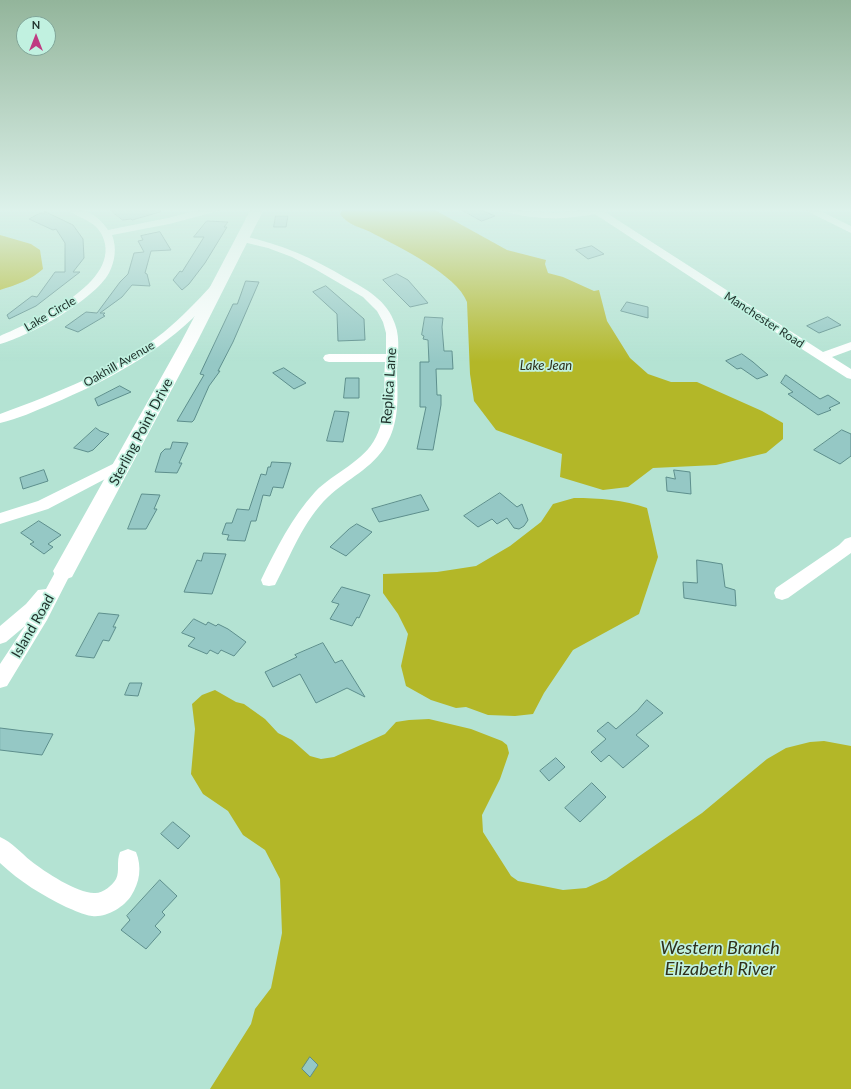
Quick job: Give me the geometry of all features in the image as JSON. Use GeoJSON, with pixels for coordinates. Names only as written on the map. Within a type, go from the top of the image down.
{"type":"FeatureCollection","features":[{"type":"Feature","properties":{"kind":"street","name":"Lake Circle"},"geometry":{"type":"LineString","coordinates":[[0,340],[37,324],[71,304],[92,286],[103,272],[109,260]]}},
{"type":"Feature","properties":{"kind":"street","name":"Sterling Point Drive"},"geometry":{"type":"LineString","coordinates":[[0,638],[32,609],[64,571],[232,260]]}},
{"type":"Feature","properties":{"kind":"street","name":"Replica Lane"},"geometry":{"type":"LineString","coordinates":[[269,580],[291,538],[308,511],[322,494],[378,448],[389,423],[391,405],[392,333],[386,314],[371,297],[308,260]]}},
{"type":"Feature","properties":{"kind":"street","name":"Manchester Road"},"geometry":{"type":"LineString","coordinates":[[676,260],[851,375]]}},
{"type":"Feature","properties":{"kind":"street","name":"Oakhill Avenue"},"geometry":{"type":"LineString","coordinates":[[0,419],[64,394],[138,355],[159,341],[182,321],[220,283]]}},
{"type":"Feature","properties":{"kind":"street"},"geometry":{"type":"LineString","coordinates":[[822,357],[851,346]]}},
{"type":"Feature","properties":{"kind":"street"},"geometry":{"type":"LineString","coordinates":[[330,358],[392,358]]}},
{"type":"Feature","properties":{"kind":"street"},"geometry":{"type":"LineString","coordinates":[[0,519],[43,505],[123,464]]}},
{"type":"Feature","properties":{"kind":"street"},"geometry":{"type":"LineString","coordinates":[[782,593],[845,549],[851,543]]}},
{"type":"Feature","properties":{"kind":"street","name":"Island Road"},"geometry":{"type":"LineString","coordinates":[[0,680],[41,615],[64,571]]}},
{"type":"Feature","properties":{"kind":"street"},"geometry":{"type":"LineString","coordinates":[[0,848],[38,881],[57,892],[84,903],[94,905],[106,902],[122,890],[128,879],[128,860]]}},
{"type":"Feature","properties":{"kind":"water"},"geometry":{"type":"Polygon","coordinates":[[[0,260],[42,260],[43,269],[38,273],[17,284],[0,290],[0,260]]]}},
{"type":"Feature","properties":{"kind":"water","name":"Lake Jean"},"geometry":{"type":"Polygon","coordinates":[[[421,260],[546,260],[545,264],[548,273],[563,277],[594,291],[599,290],[607,321],[630,358],[648,374],[671,382],[697,382],[762,411],[783,423],[783,439],[766,453],[716,465],[653,468],[628,487],[603,490],[560,477],[562,454],[496,430],[474,401],[470,374],[467,302],[452,282],[421,260]]]}},
{"type":"Feature","properties":{"kind":"water"},"geometry":{"type":"Polygon","coordinates":[[[574,498],[611,500],[647,508],[658,557],[639,614],[573,650],[544,693],[533,714],[515,716],[488,715],[466,707],[456,708],[431,700],[406,686],[401,666],[408,634],[398,614],[383,593],[383,574],[437,572],[476,566],[510,546],[541,522],[553,504],[574,498]]]}},
{"type":"Feature","properties":{"kind":"water","name":"Western Branch Elizabeth River"},"geometry":{"type":"Polygon","coordinates":[[[215,690],[236,702],[244,704],[265,719],[278,733],[292,740],[310,756],[321,759],[334,757],[385,734],[396,722],[409,720],[429,719],[471,729],[502,741],[507,745],[509,753],[500,779],[482,815],[483,832],[511,876],[518,881],[563,890],[586,888],[606,879],[702,813],[767,759],[786,748],[810,742],[824,741],[851,746],[851,1089],[210,1089],[251,1024],[255,1009],[271,988],[282,933],[280,879],[265,850],[243,835],[228,811],[203,794],[191,774],[195,729],[192,704],[202,695],[215,690]]]}},
{"type":"Feature","properties":{"kind":"building"},"geometry":{"type":"Polygon","coordinates":[[[65,260],[83,260],[73,272],[80,272],[36,306],[9,319],[7,315],[32,296],[37,297],[55,272],[65,272],[65,260]]]}},
{"type":"Feature","properties":{"kind":"building"},"geometry":{"type":"Polygon","coordinates":[[[132,260],[149,260],[145,273],[147,274],[150,286],[132,285],[122,297],[100,313],[105,313],[103,315],[105,316],[78,332],[65,327],[86,312],[97,313],[120,282],[128,274],[132,260]]]}},
{"type":"Feature","properties":{"kind":"building"},"geometry":{"type":"Polygon","coordinates":[[[190,260],[207,260],[189,284],[182,290],[173,280],[180,271],[182,272],[190,260]]]}},
{"type":"Feature","properties":{"kind":"building"},"geometry":{"type":"Polygon","coordinates":[[[397,274],[408,280],[428,303],[410,307],[383,280],[397,274]]]}},
{"type":"Feature","properties":{"kind":"building"},"geometry":{"type":"Polygon","coordinates":[[[246,281],[259,282],[233,342],[218,371],[220,371],[209,386],[194,420],[192,422],[177,421],[204,375],[200,374],[233,304],[237,304],[246,281]]]}},
{"type":"Feature","properties":{"kind":"building"},"geometry":{"type":"Polygon","coordinates":[[[326,286],[364,319],[365,340],[338,341],[337,314],[313,292],[326,286]]]}},
{"type":"Feature","properties":{"kind":"building"},"geometry":{"type":"Polygon","coordinates":[[[627,302],[648,307],[648,318],[621,311],[627,302]]]}},
{"type":"Feature","properties":{"kind":"building"},"geometry":{"type":"Polygon","coordinates":[[[425,317],[443,318],[442,327],[444,351],[452,351],[453,369],[436,369],[437,395],[441,395],[441,405],[433,450],[417,449],[426,407],[420,407],[420,362],[429,362],[428,340],[423,339],[424,336],[422,335],[425,317]]]}},
{"type":"Feature","properties":{"kind":"building"},"geometry":{"type":"Polygon","coordinates":[[[828,317],[841,325],[819,333],[807,326],[828,317]]]}},
{"type":"Feature","properties":{"kind":"building"},"geometry":{"type":"Polygon","coordinates":[[[742,354],[768,375],[757,379],[741,368],[737,369],[726,361],[742,354]]]}},
{"type":"Feature","properties":{"kind":"building"},"geometry":{"type":"Polygon","coordinates":[[[284,368],[306,383],[294,389],[273,373],[284,368]]]}},
{"type":"Feature","properties":{"kind":"building"},"geometry":{"type":"Polygon","coordinates":[[[786,375],[820,399],[828,395],[840,403],[829,408],[831,410],[818,415],[788,394],[793,392],[781,383],[786,375]]]}},
{"type":"Feature","properties":{"kind":"building"},"geometry":{"type":"Polygon","coordinates":[[[346,378],[359,378],[359,398],[344,398],[346,378]]]}},
{"type":"Feature","properties":{"kind":"building"},"geometry":{"type":"Polygon","coordinates":[[[120,386],[131,392],[98,406],[95,399],[120,386]]]}},
{"type":"Feature","properties":{"kind":"building"},"geometry":{"type":"Polygon","coordinates":[[[335,411],[349,412],[343,442],[327,441],[335,411]]]}},
{"type":"Feature","properties":{"kind":"building"},"geometry":{"type":"Polygon","coordinates":[[[96,428],[109,434],[93,450],[88,452],[74,448],[96,428]]]}},
{"type":"Feature","properties":{"kind":"building"},"geometry":{"type":"Polygon","coordinates":[[[842,430],[851,434],[851,456],[840,464],[814,450],[842,430]]]}},
{"type":"Feature","properties":{"kind":"building"},"geometry":{"type":"Polygon","coordinates":[[[173,442],[188,443],[179,463],[182,463],[177,473],[155,472],[161,453],[165,449],[170,449],[173,442]]]}},
{"type":"Feature","properties":{"kind":"building"},"geometry":{"type":"Polygon","coordinates":[[[272,462],[291,463],[283,488],[273,487],[270,496],[263,495],[256,521],[251,521],[245,541],[227,540],[229,535],[222,534],[226,523],[232,523],[237,509],[249,510],[261,474],[266,475],[268,467],[270,467],[272,462]]]}},
{"type":"Feature","properties":{"kind":"building"},"geometry":{"type":"Polygon","coordinates":[[[44,470],[48,481],[23,489],[20,478],[44,470]]]}},
{"type":"Feature","properties":{"kind":"building"},"geometry":{"type":"Polygon","coordinates":[[[674,470],[690,472],[691,494],[667,491],[666,477],[675,479],[674,470]]]}},
{"type":"Feature","properties":{"kind":"building"},"geometry":{"type":"Polygon","coordinates":[[[500,493],[517,507],[522,504],[528,520],[524,526],[519,529],[514,528],[507,518],[497,524],[492,519],[478,527],[464,516],[500,493]]]}},
{"type":"Feature","properties":{"kind":"building"},"geometry":{"type":"Polygon","coordinates":[[[142,494],[160,495],[154,509],[157,509],[146,529],[128,529],[142,494]]]}},
{"type":"Feature","properties":{"kind":"building"},"geometry":{"type":"Polygon","coordinates":[[[421,495],[429,510],[379,522],[372,509],[421,495]]]}},
{"type":"Feature","properties":{"kind":"building"},"geometry":{"type":"Polygon","coordinates":[[[39,521],[61,535],[48,544],[53,547],[44,554],[30,544],[34,542],[21,533],[39,521]]]}},
{"type":"Feature","properties":{"kind":"building"},"geometry":{"type":"Polygon","coordinates":[[[357,524],[372,532],[346,556],[330,547],[349,529],[357,524]]]}},
{"type":"Feature","properties":{"kind":"building"},"geometry":{"type":"Polygon","coordinates":[[[204,553],[226,554],[212,594],[184,592],[197,560],[201,561],[204,553]]]}},
{"type":"Feature","properties":{"kind":"building"},"geometry":{"type":"Polygon","coordinates":[[[697,560],[722,564],[725,587],[735,590],[736,606],[684,598],[683,582],[697,583],[697,560]]]}},
{"type":"Feature","properties":{"kind":"building"},"geometry":{"type":"Polygon","coordinates":[[[342,587],[370,595],[359,618],[357,617],[352,626],[330,619],[339,604],[332,602],[342,587]]]}},
{"type":"Feature","properties":{"kind":"building"},"geometry":{"type":"Polygon","coordinates":[[[99,613],[119,615],[113,627],[116,627],[109,641],[103,640],[94,658],[76,656],[99,613]]]}},
{"type":"Feature","properties":{"kind":"building"},"geometry":{"type":"Polygon","coordinates":[[[194,619],[206,625],[208,622],[216,626],[218,624],[228,629],[246,642],[234,656],[221,650],[218,654],[210,650],[207,654],[188,646],[195,638],[182,633],[194,619]]]}},
{"type":"Feature","properties":{"kind":"building"},"geometry":{"type":"Polygon","coordinates":[[[323,643],[335,663],[342,660],[365,697],[347,688],[316,703],[300,674],[273,687],[265,672],[297,657],[295,655],[323,643]]]}},
{"type":"Feature","properties":{"kind":"building"},"geometry":{"type":"Polygon","coordinates":[[[130,683],[142,683],[138,696],[125,695],[130,683]]]}},
{"type":"Feature","properties":{"kind":"building"},"geometry":{"type":"Polygon","coordinates":[[[647,700],[663,713],[636,735],[649,746],[623,768],[609,755],[601,762],[591,752],[606,739],[597,731],[608,722],[616,729],[637,711],[647,700]]]}},
{"type":"Feature","properties":{"kind":"building"},"geometry":{"type":"Polygon","coordinates":[[[0,728],[53,734],[42,755],[0,750],[0,728]]]}},
{"type":"Feature","properties":{"kind":"building"},"geometry":{"type":"Polygon","coordinates":[[[556,758],[565,767],[549,781],[540,771],[556,758]]]}},
{"type":"Feature","properties":{"kind":"building"},"geometry":{"type":"Polygon","coordinates":[[[592,783],[606,797],[580,822],[565,808],[592,783]]]}},
{"type":"Feature","properties":{"kind":"building"},"geometry":{"type":"Polygon","coordinates":[[[173,822],[190,836],[178,849],[161,834],[173,822]]]}},
{"type":"Feature","properties":{"kind":"building"},"geometry":{"type":"Polygon","coordinates":[[[160,880],[177,896],[162,912],[165,915],[155,926],[161,932],[146,949],[121,930],[130,920],[127,916],[160,880]]]}},
{"type":"Feature","properties":{"kind":"building"},"geometry":{"type":"Polygon","coordinates":[[[310,1057],[318,1065],[310,1077],[302,1069],[310,1057]]]}}]}
